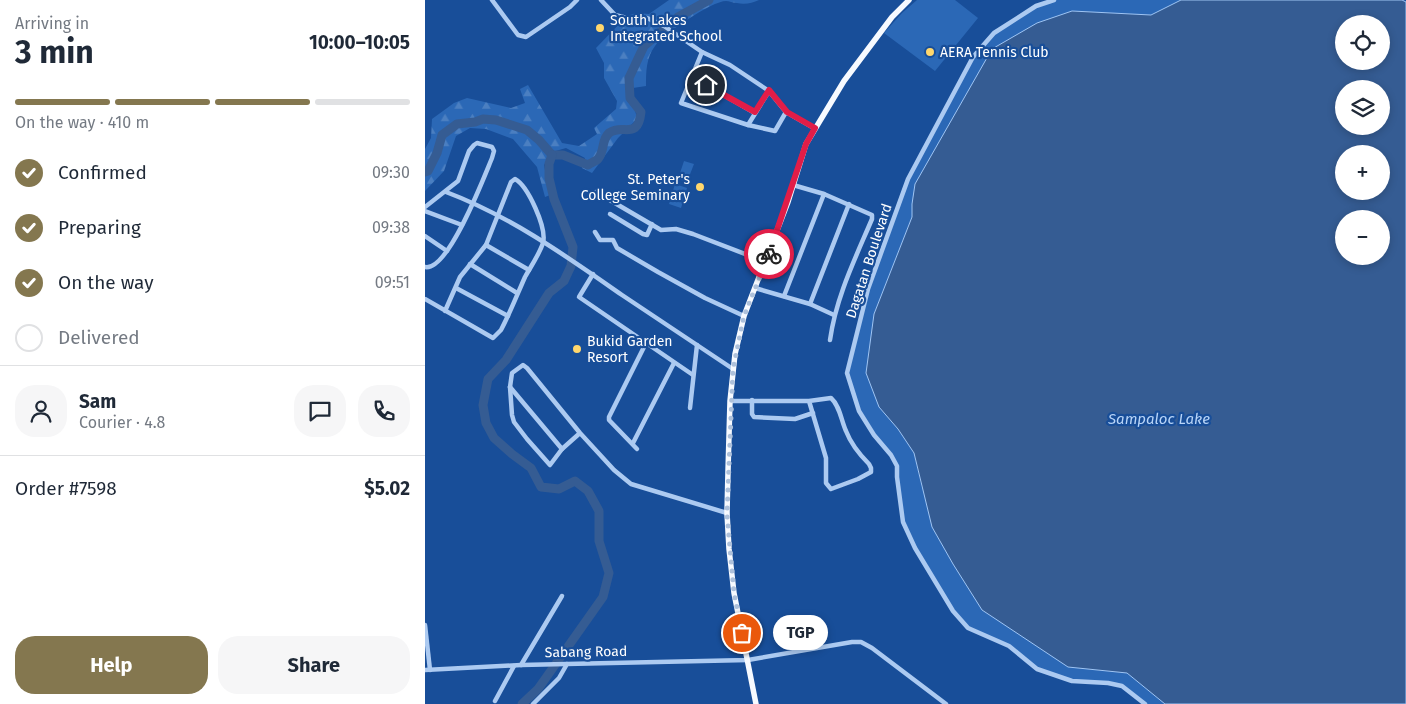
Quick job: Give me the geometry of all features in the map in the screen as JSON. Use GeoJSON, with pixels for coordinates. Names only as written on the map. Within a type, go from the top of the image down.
{"type":"FeatureCollection","features":[{"type":"Feature","properties":{"kind":"main road"},"geometry":{"type":"LineString","coordinates":[[756,704],[734,593],[727,514],[733,369],[744,316],[766,262],[806,144],[844,81],[892,17],[909,0]]}},
{"type":"Feature","properties":{"kind":"street"},"geometry":{"type":"LineString","coordinates":[[492,0],[518,36],[526,37],[570,7],[577,0]]}},
{"type":"Feature","properties":{"kind":"street"},"geometry":{"type":"LineString","coordinates":[[601,0],[615,15],[619,17],[647,18],[664,26],[702,52],[731,65],[769,90],[787,112],[815,128]]}},
{"type":"Feature","properties":{"kind":"street","name":"Dagatan Boulevard"},"geometry":{"type":"LineString","coordinates":[[1054,0],[1036,6],[994,33],[973,57],[908,179],[868,290],[847,373],[859,411],[897,466],[903,522],[930,575],[958,617],[968,628],[1009,646],[1037,669],[1072,681],[1108,683],[1122,686],[1145,704]]}},
{"type":"Feature","properties":{"kind":"street"},"geometry":{"type":"LineString","coordinates":[[702,52],[681,104],[748,125],[775,131],[787,112]]}},
{"type":"Feature","properties":{"kind":"street"},"geometry":{"type":"LineString","coordinates":[[692,77],[755,112]]}},
{"type":"Feature","properties":{"kind":"street"},"geometry":{"type":"LineString","coordinates":[[748,125],[769,90]]}},
{"type":"Feature","properties":{"kind":"street"},"geometry":{"type":"LineString","coordinates":[[425,267],[433,266],[447,251],[462,225],[493,158],[494,151],[492,147],[477,143],[474,145],[469,151],[458,181],[425,209],[462,225]]}},
{"type":"Feature","properties":{"kind":"street"},"geometry":{"type":"LineString","coordinates":[[425,299],[445,311],[493,338],[501,330],[543,242],[538,214],[523,185],[515,179],[511,182],[486,245],[460,277],[445,311]]}},
{"type":"Feature","properties":{"kind":"street"},"geometry":{"type":"LineString","coordinates":[[793,185],[824,194],[872,215],[872,219],[839,296],[830,340]]}},
{"type":"Feature","properties":{"kind":"street"},"geometry":{"type":"LineString","coordinates":[[446,192],[473,202],[543,242],[733,369]]}},
{"type":"Feature","properties":{"kind":"street"},"geometry":{"type":"LineString","coordinates":[[596,192],[665,231],[676,229],[693,234],[766,262]]}},
{"type":"Feature","properties":{"kind":"street"},"geometry":{"type":"LineString","coordinates":[[784,296],[824,194]]}},
{"type":"Feature","properties":{"kind":"street"},"geometry":{"type":"LineString","coordinates":[[809,304],[849,204]]}},
{"type":"Feature","properties":{"kind":"street"},"geometry":{"type":"LineString","coordinates":[[610,214],[647,235],[652,224]]}},
{"type":"Feature","properties":{"kind":"street"},"geometry":{"type":"LineString","coordinates":[[595,232],[600,240],[613,240],[617,248],[705,298],[744,316]]}},
{"type":"Feature","properties":{"kind":"street"},"geometry":{"type":"LineString","coordinates":[[425,236],[447,251]]}},
{"type":"Feature","properties":{"kind":"street"},"geometry":{"type":"LineString","coordinates":[[486,245],[529,270]]}},
{"type":"Feature","properties":{"kind":"street"},"geometry":{"type":"LineString","coordinates":[[470,264],[517,293]]}},
{"type":"Feature","properties":{"kind":"street"},"geometry":{"type":"LineString","coordinates":[[593,274],[579,297],[693,375]]}},
{"type":"Feature","properties":{"kind":"street"},"geometry":{"type":"LineString","coordinates":[[456,288],[508,316]]}},
{"type":"Feature","properties":{"kind":"street"},"geometry":{"type":"LineString","coordinates":[[755,288],[809,304],[834,315]]}},
{"type":"Feature","properties":{"kind":"street"},"geometry":{"type":"LineString","coordinates":[[637,449],[609,418],[646,343]]}},
{"type":"Feature","properties":{"kind":"street"},"geometry":{"type":"LineString","coordinates":[[690,408],[697,345]]}},
{"type":"Feature","properties":{"kind":"street"},"geometry":{"type":"LineString","coordinates":[[633,443],[674,363]]}},
{"type":"Feature","properties":{"kind":"street"},"geometry":{"type":"LineString","coordinates":[[580,433],[562,449],[550,465],[527,439],[511,415],[510,387],[512,373],[523,365],[580,433],[614,470],[631,484],[727,514]]}},
{"type":"Feature","properties":{"kind":"street"},"geometry":{"type":"LineString","coordinates":[[510,387],[562,449]]}},
{"type":"Feature","properties":{"kind":"street"},"geometry":{"type":"LineString","coordinates":[[731,401],[809,401],[831,398],[835,401],[845,429],[861,456],[871,468],[871,472],[831,489],[828,487],[826,484],[826,458],[809,401]]}},
{"type":"Feature","properties":{"kind":"street"},"geometry":{"type":"LineString","coordinates":[[752,400],[752,414],[754,417],[795,419],[813,413]]}},
{"type":"Feature","properties":{"kind":"street"},"geometry":{"type":"LineString","coordinates":[[521,665],[562,596]]}},
{"type":"Feature","properties":{"kind":"street"},"geometry":{"type":"LineString","coordinates":[[425,625],[428,670]]}},
{"type":"Feature","properties":{"kind":"street","name":"Sabang Road"},"geometry":{"type":"LineString","coordinates":[[428,670],[521,665],[748,660],[861,642],[878,652],[946,704]]}},
{"type":"Feature","properties":{"kind":"street"},"geometry":{"type":"LineString","coordinates":[[533,704],[559,678],[567,664]]}},
{"type":"Feature","properties":{"kind":"street"},"geometry":{"type":"LineString","coordinates":[[495,700],[514,666]]}},
{"type":"Feature","properties":{"kind":"green space"},"geometry":{"type":"Polygon","coordinates":[[[669,0],[759,0],[746,4],[726,1],[719,2],[688,19],[667,34],[655,46],[648,60],[646,86],[626,89],[627,101],[635,110],[637,119],[618,138],[592,173],[582,168],[585,158],[566,148],[552,152],[544,165],[550,195],[545,197],[537,167],[513,139],[486,129],[470,128],[456,136],[444,171],[425,191],[425,149],[431,138],[432,119],[454,103],[467,98],[511,108],[525,103],[520,89],[528,85],[562,143],[579,146],[597,134],[594,128],[616,109],[617,101],[604,78],[604,63],[596,48],[627,16],[636,13],[649,14],[669,0]]]}},
{"type":"Feature","properties":{"kind":"green space","name":"AERA Tennis Club"},"geometry":{"type":"Polygon","coordinates":[[[917,0],[955,0],[978,18],[935,71],[884,33],[917,0]]]}},
{"type":"Feature","properties":{"kind":"green space"},"geometry":{"type":"Polygon","coordinates":[[[1054,0],[1181,0],[1151,15],[1072,11],[992,50],[912,204],[912,217],[874,314],[898,429],[914,453],[922,488],[1068,667],[1127,673],[1165,704],[1145,704],[1122,686],[1072,681],[1037,669],[1009,646],[968,628],[953,611],[930,575],[903,522],[897,466],[859,411],[847,373],[868,289],[908,179],[973,57],[994,33],[1036,6],[1054,0]]]}},
{"type":"Feature","properties":{"kind":"green space"},"geometry":{"type":"Polygon","coordinates":[[[684,161],[694,164],[687,182],[678,179],[684,161]]]}},
{"type":"Feature","properties":{"kind":"green space"},"geometry":{"type":"Polygon","coordinates":[[[675,184],[687,188],[681,208],[669,204],[675,184]]]}},
{"type":"Feature","properties":{"kind":"water","name":"Sampaloc Lake"},"geometry":{"type":"Polygon","coordinates":[[[1181,0],[1402,0],[1406,2],[1406,704],[1165,704],[1127,673],[1068,667],[982,610],[932,527],[914,453],[898,429],[879,407],[866,373],[874,314],[912,217],[915,184],[992,49],[1037,23],[1072,11],[1151,15],[1181,0]]]}},
{"type":"Feature","properties":{"kind":"waterway"},"geometry":{"type":"LineString","coordinates":[[552,155],[563,155],[588,165],[597,160],[602,153],[605,139],[609,133],[614,130],[629,130],[637,126],[641,112],[630,98],[629,78],[644,46],[678,17],[709,0]]}},
{"type":"Feature","properties":{"kind":"waterway"},"geometry":{"type":"LineString","coordinates":[[425,172],[428,171],[437,153],[442,135],[457,124],[483,119],[496,120],[527,130],[552,155]]}},
{"type":"Feature","properties":{"kind":"waterway"},"geometry":{"type":"LineString","coordinates":[[522,704],[538,689],[603,597],[609,573],[599,541],[599,511],[588,491],[575,481],[559,489],[541,487],[531,468],[494,438],[486,423],[483,405],[488,379],[506,360],[549,293],[564,281],[571,266],[573,247],[554,199],[549,178],[549,164],[552,155]]}},
{"type":"Feature","properties":{"kind":"way so far"},"geometry":{"type":"LineString","coordinates":[[742,633],[734,593],[727,514],[733,369],[744,316],[769,254]]}},
{"type":"Feature","properties":{"kind":"place","name":"South Lakes Integrated School"},"geometry":{"type":"Point","coordinates":[600,28]}},
{"type":"Feature","properties":{"kind":"place","name":"AERA Tennis Club"},"geometry":{"type":"Point","coordinates":[930,52]}},
{"type":"Feature","properties":{"kind":"place","name":"St. Peter's College Seminary"},"geometry":{"type":"Point","coordinates":[700,187]}},
{"type":"Feature","properties":{"kind":"place","name":"Bukid Garden Resort"},"geometry":{"type":"Point","coordinates":[577,349]}},
{"type":"Feature","properties":{"kind":"place","name":"TGP"},"geometry":{"type":"Point","coordinates":[742,633]}},
{"type":"Feature","properties":{"kind":"route"},"geometry":{"type":"LineString","coordinates":[[706,85],[755,112],[769,90],[787,112],[815,128],[806,144],[769,254]]}}]}
